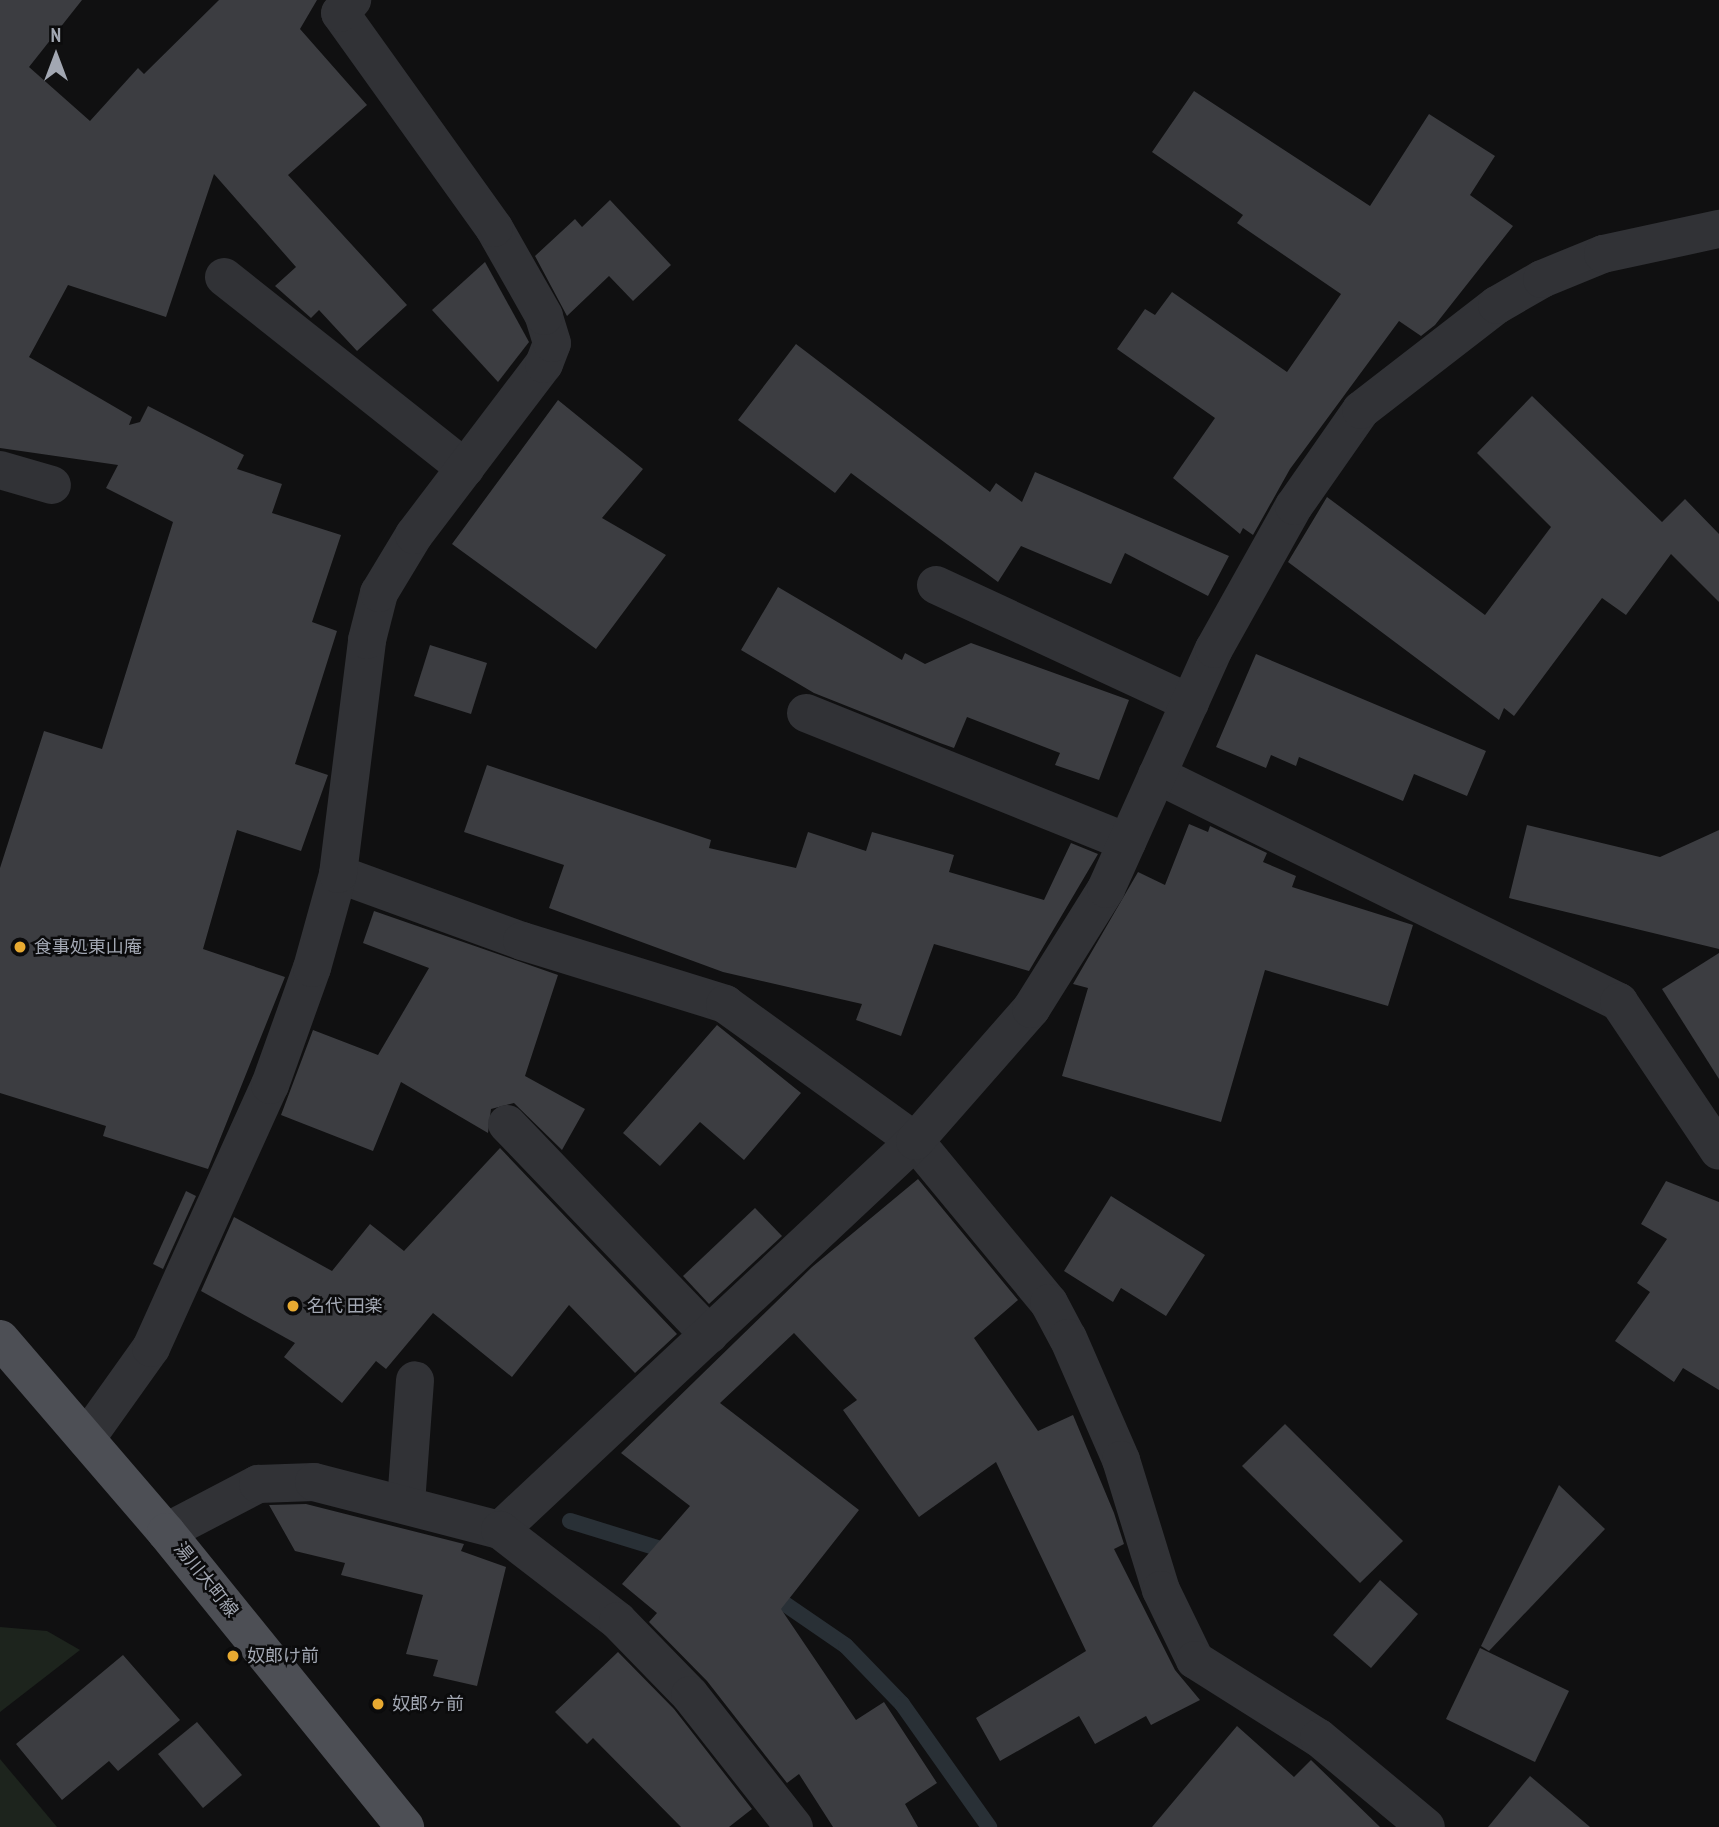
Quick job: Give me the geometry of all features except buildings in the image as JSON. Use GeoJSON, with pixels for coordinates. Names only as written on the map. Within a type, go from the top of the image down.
{"type":"FeatureCollection","features":[{"type":"Feature","properties":{"kind":"main road","name":"湯川大町線"},"geometry":{"type":"LineString","coordinates":[[0,1339],[166,1532],[405,1827]]}},
{"type":"Feature","properties":{"kind":"street"},"geometry":{"type":"LineString","coordinates":[[86,1439],[150,1348],[210,1224],[270,1085],[338,874],[367,640],[379,593],[465,468],[544,364],[552,344],[544,316],[494,228],[340,13],[352,0]]}},
{"type":"Feature","properties":{"kind":"street"},"geometry":{"type":"LineString","coordinates":[[500,1530],[915,1141],[1031,1009],[1128,842],[1189,703],[1294,506],[1361,411],[1497,304],[1542,279],[1603,254],[1719,229]]}},
{"type":"Feature","properties":{"kind":"street"},"geometry":{"type":"LineString","coordinates":[[224,277],[465,468]]}},
{"type":"Feature","properties":{"kind":"street"},"geometry":{"type":"LineString","coordinates":[[0,470],[52,485]]}},
{"type":"Feature","properties":{"kind":"street"},"geometry":{"type":"LineString","coordinates":[[936,585],[1189,703]]}},
{"type":"Feature","properties":{"kind":"street"},"geometry":{"type":"LineString","coordinates":[[806,713],[1128,842]]}},
{"type":"Feature","properties":{"kind":"street"},"geometry":{"type":"LineString","coordinates":[[1157,775],[1619,1002],[1719,1151]]}},
{"type":"Feature","properties":{"kind":"street"},"geometry":{"type":"LineString","coordinates":[[338,874],[522,941],[725,1004],[915,1141],[1049,1303],[1068,1338],[1121,1460],[1161,1590],[1195,1660],[1320,1738],[1426,1827]]}},
{"type":"Feature","properties":{"kind":"street"},"geometry":{"type":"LineString","coordinates":[[507,1124],[709,1335]]}},
{"type":"Feature","properties":{"kind":"street"},"geometry":{"type":"LineString","coordinates":[[406,1503],[415,1380]]}},
{"type":"Feature","properties":{"kind":"street"},"geometry":{"type":"LineString","coordinates":[[166,1532],[258,1484],[314,1482],[406,1503],[500,1530],[618,1621],[690,1695],[794,1827]]}},
{"type":"Feature","properties":{"kind":"shaded area"},"geometry":{"type":"Polygon","coordinates":[[[0,1627],[47,1631],[80,1650],[0,1712],[0,1627]]]}},
{"type":"Feature","properties":{"kind":"shaded area"},"geometry":{"type":"Polygon","coordinates":[[[0,1759],[57,1827],[0,1827],[0,1759]]]}},
{"type":"Feature","properties":{"kind":"waterway"},"geometry":{"type":"LineString","coordinates":[[570,1521],[674,1553]]}},
{"type":"Feature","properties":{"kind":"waterway"},"geometry":{"type":"LineString","coordinates":[[769,1593],[846,1646],[902,1704],[989,1827]]}},
{"type":"Feature","properties":{"kind":"place","name":"食事処東山庵"},"geometry":{"type":"Point","coordinates":[20,947]}},
{"type":"Feature","properties":{"kind":"place","name":"名代 田楽"},"geometry":{"type":"Point","coordinates":[293,1306]}},
{"type":"Feature","properties":{"kind":"place","name":"奴郎け前"},"geometry":{"type":"Point","coordinates":[233,1656]}},
{"type":"Feature","properties":{"kind":"place","name":"奴郎ヶ前"},"geometry":{"type":"Point","coordinates":[378,1704]}}]}
